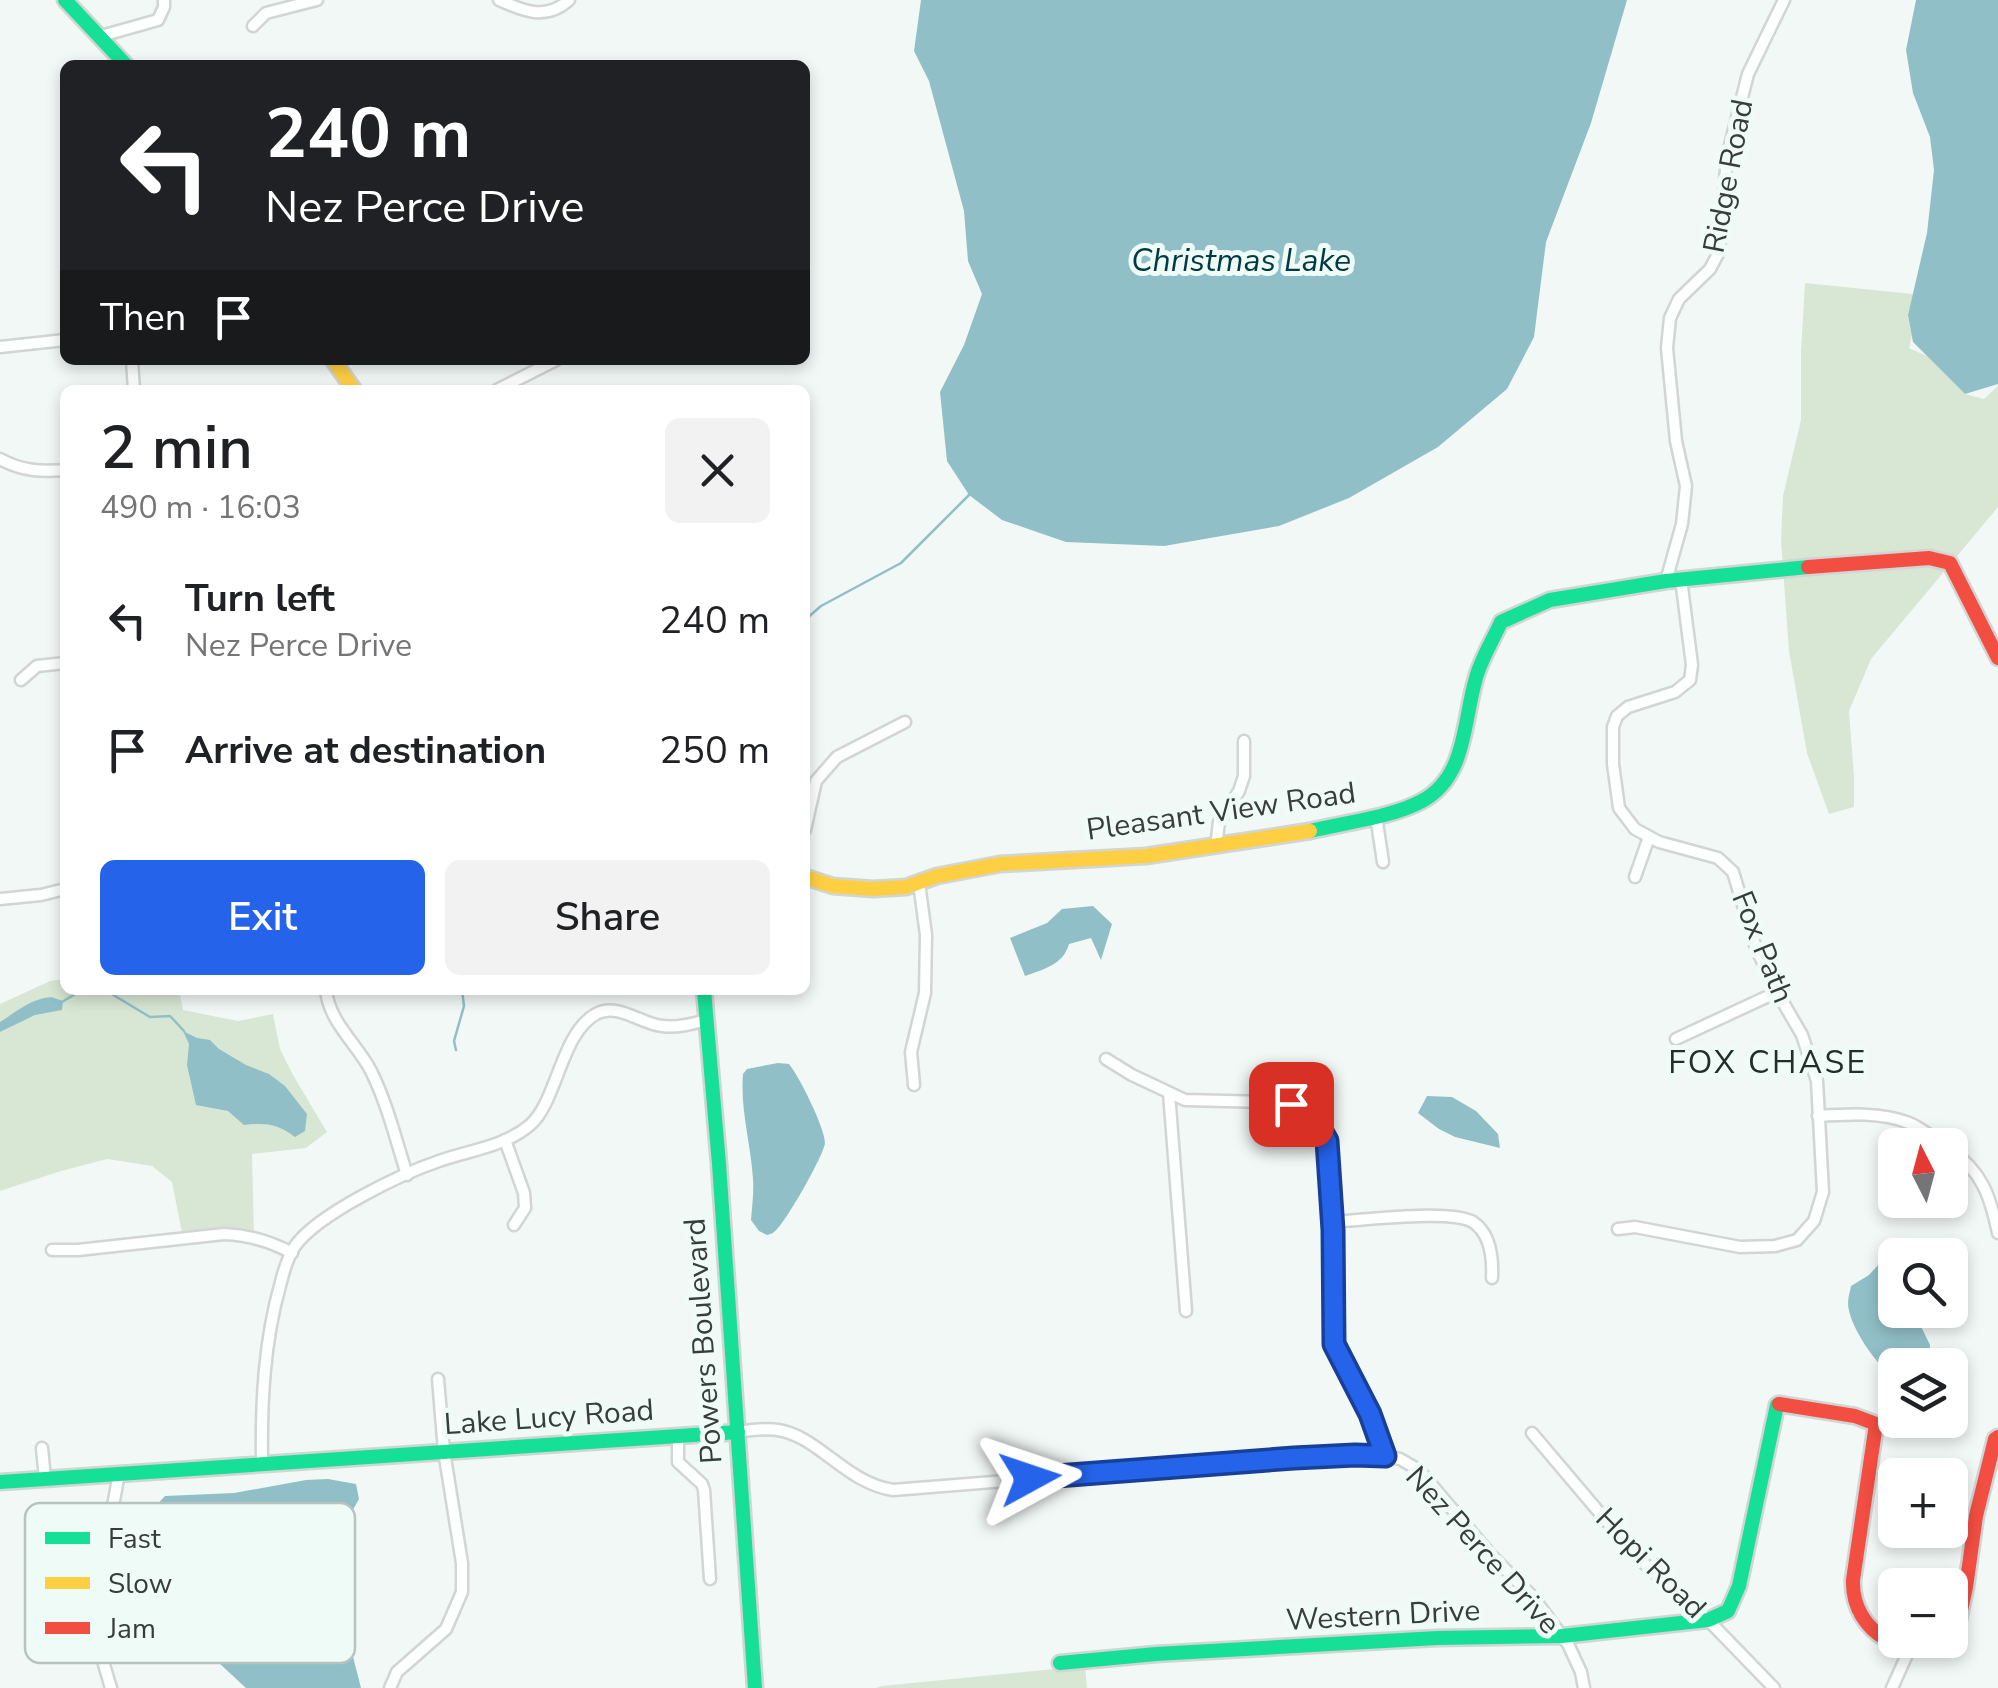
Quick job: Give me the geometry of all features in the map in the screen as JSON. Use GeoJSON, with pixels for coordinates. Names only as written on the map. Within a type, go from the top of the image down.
{"type":"FeatureCollection","features":[{"type":"Feature","properties":{"kind":"street"},"geometry":{"type":"LineString","coordinates":[[65,0],[122,60]]}},
{"type":"Feature","properties":{"kind":"street"},"geometry":{"type":"LineString","coordinates":[[101,36],[158,20],[164,0]]}},
{"type":"Feature","properties":{"kind":"street"},"geometry":{"type":"LineString","coordinates":[[253,26],[266,13],[317,0]]}},
{"type":"Feature","properties":{"kind":"street"},"geometry":{"type":"LineString","coordinates":[[498,0],[534,14],[550,12],[568,0]]}},
{"type":"Feature","properties":{"kind":"street","name":"Ridge Road"},"geometry":{"type":"LineString","coordinates":[[1674,580],[1686,486],[1676,442],[1667,348],[1670,318],[1679,299],[1710,268],[1719,252],[1727,157],[1748,74],[1784,0]]}},
{"type":"Feature","properties":{"kind":"street"},"geometry":{"type":"LineString","coordinates":[[0,346],[60,340]]}},
{"type":"Feature","properties":{"kind":"street"},"geometry":{"type":"LineString","coordinates":[[507,385],[546,365]]}},
{"type":"Feature","properties":{"kind":"street"},"geometry":{"type":"LineString","coordinates":[[0,460],[42,472],[60,470]]}},
{"type":"Feature","properties":{"kind":"street","name":"Pleasant View Road"},"geometry":{"type":"LineString","coordinates":[[810,879],[832,886],[906,887],[937,876],[1000,864],[1146,856],[1302,833],[1421,802],[1438,790],[1453,771],[1476,676],[1500,622],[1550,600],[1674,580],[1929,558],[1950,563],[1998,658]]}},
{"type":"Feature","properties":{"kind":"street"},"geometry":{"type":"LineString","coordinates":[[1635,877],[1649,837],[1636,830],[1619,808],[1612,727],[1628,707],[1675,692],[1690,680],[1692,665],[1674,580]]}},
{"type":"Feature","properties":{"kind":"street"},"geometry":{"type":"LineString","coordinates":[[21,680],[37,666],[60,664]]}},
{"type":"Feature","properties":{"kind":"street"},"geometry":{"type":"LineString","coordinates":[[810,808],[816,782],[836,757],[905,722]]}},
{"type":"Feature","properties":{"kind":"street"},"geometry":{"type":"LineString","coordinates":[[1216,846],[1219,822],[1242,784],[1244,740]]}},
{"type":"Feature","properties":{"kind":"street"},"geometry":{"type":"LineString","coordinates":[[1376,816],[1383,862]]}},
{"type":"Feature","properties":{"kind":"street","name":"Fox Path"},"geometry":{"type":"LineString","coordinates":[[1618,1229],[1635,1227],[1740,1248],[1774,1246],[1797,1240],[1814,1221],[1823,1192],[1817,1081],[1802,1036],[1756,948],[1733,872],[1718,858],[1649,837]]}},
{"type":"Feature","properties":{"kind":"street"},"geometry":{"type":"LineString","coordinates":[[914,1084],[910,1052],[925,993],[926,935],[919,882]]}},
{"type":"Feature","properties":{"kind":"street"},"geometry":{"type":"LineString","coordinates":[[0,899],[60,889]]}},
{"type":"Feature","properties":{"kind":"street"},"geometry":{"type":"LineString","coordinates":[[1676,1039],[1776,992]]}},
{"type":"Feature","properties":{"kind":"street"},"geometry":{"type":"LineString","coordinates":[[326,995],[335,1018],[371,1071],[407,1175]]}},
{"type":"Feature","properties":{"kind":"street","name":"Powers Boulevard"},"geometry":{"type":"LineString","coordinates":[[704,995],[755,1688]]}},
{"type":"Feature","properties":{"kind":"street"},"geometry":{"type":"LineString","coordinates":[[262,1463],[261,1402],[266,1352],[274,1305],[295,1246],[325,1218],[379,1187],[438,1161],[494,1145],[534,1122],[563,1059],[596,1014],[614,1011],[664,1026],[707,1020]]}},
{"type":"Feature","properties":{"kind":"street","name":"Nez Perce Drive"},"geometry":{"type":"LineString","coordinates":[[1106,1059],[1185,1100],[1291,1104],[1314,1118],[1327,1141],[1333,1222],[1334,1344],[1370,1414],[1385,1456],[1419,1470],[1532,1596],[1568,1644],[1584,1688]]}},
{"type":"Feature","properties":{"kind":"street"},"geometry":{"type":"LineString","coordinates":[[1169,1093],[1186,1311]]}},
{"type":"Feature","properties":{"kind":"street"},"geometry":{"type":"LineString","coordinates":[[1818,1116],[1847,1114],[1897,1120],[1916,1128]]}},
{"type":"Feature","properties":{"kind":"street"},"geometry":{"type":"LineString","coordinates":[[505,1140],[524,1193],[525,1208],[514,1225]]}},
{"type":"Feature","properties":{"kind":"street"},"geometry":{"type":"LineString","coordinates":[[1968,1162],[1984,1184],[1998,1233]]}},
{"type":"Feature","properties":{"kind":"street"},"geometry":{"type":"LineString","coordinates":[[1333,1222],[1401,1216],[1470,1220],[1485,1235],[1490,1248],[1492,1278]]}},
{"type":"Feature","properties":{"kind":"street"},"geometry":{"type":"LineString","coordinates":[[52,1250],[224,1234],[273,1243],[292,1253]]}},
{"type":"Feature","properties":{"kind":"street"},"geometry":{"type":"LineString","coordinates":[[390,1688],[397,1672],[446,1629],[462,1592],[462,1563],[444,1451],[438,1379]]}},
{"type":"Feature","properties":{"kind":"street"},"geometry":{"type":"LineString","coordinates":[[1708,1620],[1728,1611],[1739,1586],[1762,1468],[1777,1405],[1781,1403],[1856,1416],[1876,1424],[1852,1597],[1860,1617],[1878,1634]]}},
{"type":"Feature","properties":{"kind":"street","name":"Lake Lucy Road"},"geometry":{"type":"LineString","coordinates":[[0,1482],[780,1430],[796,1436],[875,1487],[893,1490],[1294,1458],[1385,1456]]}},
{"type":"Feature","properties":{"kind":"street","name":"Hopi Road"},"geometry":{"type":"LineString","coordinates":[[1532,1434],[1637,1557],[1708,1620],[1774,1688]]}},
{"type":"Feature","properties":{"kind":"street"},"geometry":{"type":"LineString","coordinates":[[678,1436],[678,1462],[704,1490],[710,1578]]}},
{"type":"Feature","properties":{"kind":"street"},"geometry":{"type":"LineString","coordinates":[[1968,1573],[1976,1516],[1996,1438]]}},
{"type":"Feature","properties":{"kind":"street"},"geometry":{"type":"LineString","coordinates":[[42,1448],[46,1479]]}},
{"type":"Feature","properties":{"kind":"street"},"geometry":{"type":"LineString","coordinates":[[113,1503],[119,1474]]}},
{"type":"Feature","properties":{"kind":"street","name":"Western Drive"},"geometry":{"type":"LineString","coordinates":[[1060,1663],[1437,1638],[1562,1636],[1708,1620]]}},
{"type":"Feature","properties":{"kind":"street"},"geometry":{"type":"LineString","coordinates":[[1892,1688],[1906,1658]]}},
{"type":"Feature","properties":{"kind":"street"},"geometry":{"type":"LineString","coordinates":[[104,1663],[112,1688]]}},
{"type":"Feature","properties":{"kind":"green space"},"geometry":{"type":"Polygon","coordinates":[[[1805,283],[1913,294],[1908,315],[1912,335],[1909,348],[1927,356],[1965,394],[1984,399],[1998,386],[1998,507],[1871,659],[1849,711],[1854,807],[1829,814],[1807,753],[1789,651],[1781,540],[1783,496],[1801,420],[1805,283]]]}},
{"type":"Feature","properties":{"kind":"green space"},"geometry":{"type":"Polygon","coordinates":[[[60,980],[60,995],[180,995],[183,1010],[238,1021],[273,1014],[280,1049],[327,1132],[306,1148],[252,1154],[254,1237],[183,1238],[172,1182],[152,1166],[107,1159],[0,1191],[0,1004],[60,980]]]}},
{"type":"Feature","properties":{"kind":"green space"},"geometry":{"type":"Polygon","coordinates":[[[1085,1666],[1087,1688],[876,1688],[882,1686],[1085,1666]]]}},
{"type":"Feature","properties":{"kind":"water","name":"Christmas Lake"},"geometry":{"type":"Polygon","coordinates":[[[921,0],[1627,0],[1591,123],[1546,242],[1534,337],[1507,389],[1438,447],[1349,498],[1279,526],[1164,546],[1066,542],[1002,520],[969,495],[947,461],[940,392],[964,345],[982,294],[968,261],[964,211],[929,81],[914,51],[921,0]]]}},
{"type":"Feature","properties":{"kind":"water"},"geometry":{"type":"Polygon","coordinates":[[[1916,0],[1998,0],[1998,384],[1965,394],[1913,342],[1908,315],[1927,233],[1934,170],[1930,137],[1913,93],[1906,50],[1916,0]]]}},
{"type":"Feature","properties":{"kind":"water"},"geometry":{"type":"Polygon","coordinates":[[[1093,906],[1112,924],[1101,960],[1091,938],[1069,944],[1057,962],[1025,976],[1010,938],[1047,923],[1062,909],[1093,906]]]}},
{"type":"Feature","properties":{"kind":"water"},"geometry":{"type":"Polygon","coordinates":[[[51,997],[63,1001],[62,1010],[35,1015],[0,1032],[0,1022],[30,1003],[51,997]]]}},
{"type":"Feature","properties":{"kind":"water"},"geometry":{"type":"Polygon","coordinates":[[[183,1031],[210,1040],[285,1086],[307,1114],[305,1131],[295,1137],[271,1125],[244,1125],[228,1111],[196,1105],[187,1065],[189,1044],[183,1031]]]}},
{"type":"Feature","properties":{"kind":"water"},"geometry":{"type":"Polygon","coordinates":[[[789,1064],[799,1079],[825,1143],[794,1204],[779,1227],[767,1235],[751,1220],[753,1179],[743,1074],[747,1069],[789,1064]]]}},
{"type":"Feature","properties":{"kind":"water"},"geometry":{"type":"Polygon","coordinates":[[[1427,1096],[1452,1097],[1476,1111],[1498,1134],[1500,1148],[1439,1129],[1418,1113],[1427,1096]]]}},
{"type":"Feature","properties":{"kind":"water"},"geometry":{"type":"Polygon","coordinates":[[[1878,1265],[1878,1328],[1922,1328],[1930,1348],[1878,1348],[1878,1362],[1853,1322],[1848,1303],[1851,1286],[1878,1265]]]}},
{"type":"Feature","properties":{"kind":"water"},"geometry":{"type":"Polygon","coordinates":[[[306,1480],[356,1484],[359,1499],[355,1506],[355,1503],[158,1503],[165,1496],[234,1493],[306,1480]]]}},
{"type":"Feature","properties":{"kind":"water"},"geometry":{"type":"Polygon","coordinates":[[[219,1663],[355,1663],[361,1688],[246,1688],[219,1663]]]}},
{"type":"Feature","properties":{"kind":"waterway"},"geometry":{"type":"LineString","coordinates":[[810,616],[901,563],[969,495]]}},
{"type":"Feature","properties":{"kind":"waterway"},"geometry":{"type":"LineString","coordinates":[[62,1002],[74,995]]}},
{"type":"Feature","properties":{"kind":"waterway"},"geometry":{"type":"LineString","coordinates":[[113,995],[150,1017],[170,1016],[184,1031]]}},
{"type":"Feature","properties":{"kind":"waterway"},"geometry":{"type":"LineString","coordinates":[[456,1050],[454,1041],[464,1006],[463,995]]}},
{"type":"Feature","properties":{"kind":"traffic: fast"},"geometry":{"type":"LineString","coordinates":[[65,0],[121,60]]}},
{"type":"Feature","properties":{"kind":"traffic: fast"},"geometry":{"type":"LineString","coordinates":[[1310,831],[1397,811],[1437,791],[1455,763],[1478,671],[1501,622],[1550,600],[1666,581],[1808,567]]}},
{"type":"Feature","properties":{"kind":"traffic: fast"},"geometry":{"type":"LineString","coordinates":[[704,995],[755,1688]]}},
{"type":"Feature","properties":{"kind":"traffic: fast"},"geometry":{"type":"LineString","coordinates":[[1060,1663],[1437,1638],[1562,1636],[1708,1620],[1728,1611],[1739,1586],[1779,1404]]}},
{"type":"Feature","properties":{"kind":"traffic: fast"},"geometry":{"type":"LineString","coordinates":[[0,1482],[738,1432]]}},
{"type":"Feature","properties":{"kind":"traffic: slow"},"geometry":{"type":"LineString","coordinates":[[336,365],[350,385]]}},
{"type":"Feature","properties":{"kind":"traffic: slow"},"geometry":{"type":"LineString","coordinates":[[810,879],[833,886],[906,887],[937,876],[1000,864],[1146,856],[1310,831]]}},
{"type":"Feature","properties":{"kind":"traffic: jam"},"geometry":{"type":"LineString","coordinates":[[1808,567],[1929,558],[1950,563],[1998,658]]}},
{"type":"Feature","properties":{"kind":"traffic: jam"},"geometry":{"type":"LineString","coordinates":[[1779,1404],[1855,1416],[1876,1424],[1853,1580],[1855,1599],[1873,1629],[1902,1646],[1920,1648],[1955,1638],[1976,1516],[1998,1437]]}},
{"type":"Feature","properties":{"kind":"district","name":"FOX CHASE"},"geometry":{"type":"Point","coordinates":[1768,1062]}},
{"type":"Feature","properties":{"kind":"route"},"geometry":{"type":"LineString","coordinates":[[1030,1478],[1294,1458],[1385,1456],[1370,1414],[1334,1344],[1327,1141],[1314,1118],[1291,1104]]}}]}
